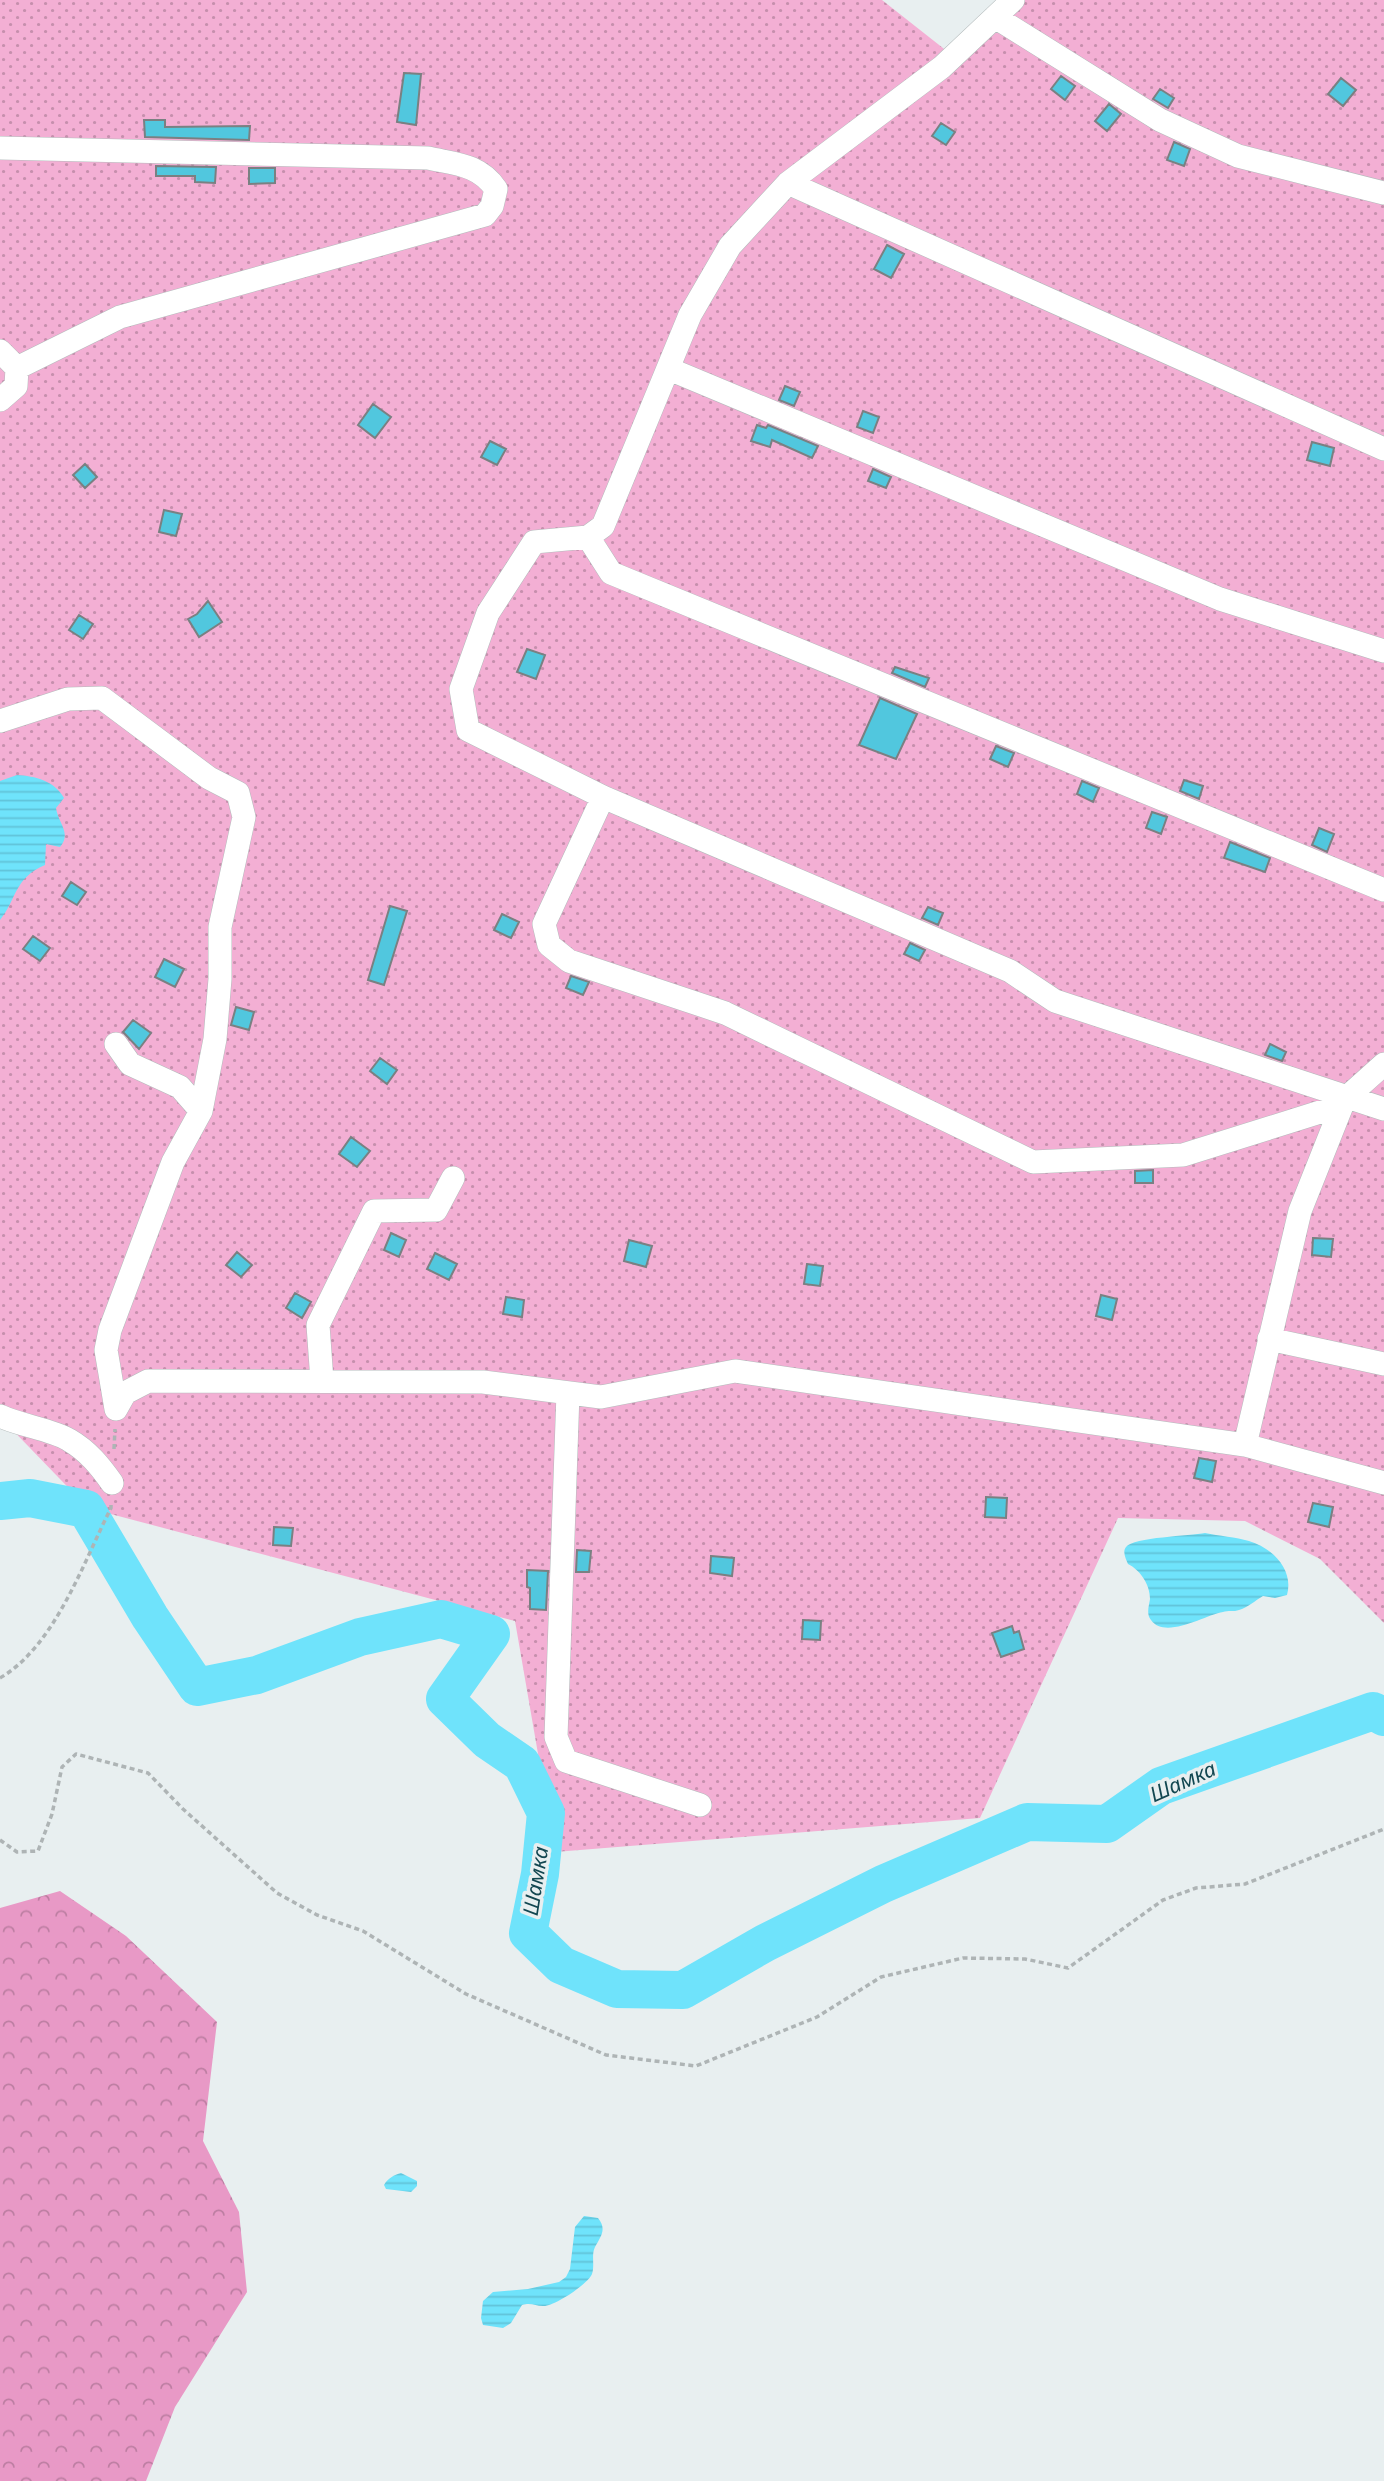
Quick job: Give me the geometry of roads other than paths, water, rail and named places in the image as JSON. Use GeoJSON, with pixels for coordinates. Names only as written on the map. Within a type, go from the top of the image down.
{"type":"FeatureCollection","features":[{"type":"Feature","properties":{"kind":"lane"},"geometry":{"type":"LineString","coordinates":[[1013,0],[942,67],[789,183],[730,246],[690,315],[603,526],[588,537],[534,542],[488,613],[461,689],[468,730],[603,797],[1010,971],[1055,1001],[1384,1110]]}},
{"type":"Feature","properties":{"kind":"lane"},"geometry":{"type":"LineString","coordinates":[[995,17],[1160,120],[1238,156],[1384,193]]}},
{"type":"Feature","properties":{"kind":"lane"},"geometry":{"type":"LineString","coordinates":[[0,148],[428,158],[487,175],[496,189],[492,206],[485,215],[120,317],[17,368]]}},
{"type":"Feature","properties":{"kind":"lane"},"geometry":{"type":"LineString","coordinates":[[789,183],[1384,449]]}},
{"type":"Feature","properties":{"kind":"lane"},"geometry":{"type":"LineString","coordinates":[[0,351],[17,368],[16,386],[0,400]]}},
{"type":"Feature","properties":{"kind":"lane"},"geometry":{"type":"LineString","coordinates":[[669,369],[1220,598],[1384,651]]}},
{"type":"Feature","properties":{"kind":"lane"},"geometry":{"type":"LineString","coordinates":[[588,537],[611,573],[1384,890]]}},
{"type":"Feature","properties":{"kind":"lane"},"geometry":{"type":"LineString","coordinates":[[0,721],[68,699],[102,698],[209,778],[238,793],[244,817],[220,927],[220,979],[215,1039],[201,1111],[173,1163],[110,1331],[106,1350],[116,1409],[125,1394],[148,1381],[483,1382],[601,1397],[735,1371],[1244,1445],[1384,1483]]}},
{"type":"Feature","properties":{"kind":"lane"},"geometry":{"type":"LineString","coordinates":[[603,797],[544,923],[549,946],[569,961],[725,1013],[1033,1162],[1183,1155],[1336,1107],[1384,1064]]}},
{"type":"Feature","properties":{"kind":"lane"},"geometry":{"type":"LineString","coordinates":[[116,1044],[131,1064],[180,1087],[201,1111]]}},
{"type":"Feature","properties":{"kind":"lane"},"geometry":{"type":"LineString","coordinates":[[1244,1445],[1300,1211],[1345,1098]]}},
{"type":"Feature","properties":{"kind":"lane"},"geometry":{"type":"LineString","coordinates":[[322,1381],[318,1325],[374,1211],[436,1210],[453,1178]]}},
{"type":"Feature","properties":{"kind":"lane"},"geometry":{"type":"LineString","coordinates":[[1269,1339],[1384,1364]]}},
{"type":"Feature","properties":{"kind":"lane"},"geometry":{"type":"LineString","coordinates":[[568,1393],[556,1737],[566,1761],[700,1805]]}},
{"type":"Feature","properties":{"kind":"lane"},"geometry":{"type":"LineString","coordinates":[[0,1416],[15,1424],[67,1438],[95,1459],[113,1483]]}},
{"type":"Feature","properties":{"kind":"water"},"geometry":{"type":"Polygon","coordinates":[[[17,775],[44,780],[60,792],[64,798],[56,808],[65,837],[60,847],[46,844],[45,865],[27,876],[0,920],[0,781],[17,775]]]}},
{"type":"Feature","properties":{"kind":"water"},"geometry":{"type":"Polygon","coordinates":[[[1205,1533],[1244,1540],[1266,1549],[1280,1561],[1284,1569],[1287,1595],[1275,1598],[1263,1596],[1242,1609],[1225,1611],[1185,1625],[1166,1628],[1157,1626],[1149,1615],[1150,1593],[1140,1574],[1128,1564],[1126,1547],[1139,1541],[1205,1533]]]}},
{"type":"Feature","properties":{"kind":"water"},"geometry":{"type":"Polygon","coordinates":[[[401,2173],[417,2181],[417,2186],[411,2192],[386,2189],[384,2185],[387,2180],[401,2173]]]}},
{"type":"Feature","properties":{"kind":"water"},"geometry":{"type":"Polygon","coordinates":[[[584,2216],[598,2218],[603,2229],[594,2250],[592,2274],[585,2283],[555,2303],[543,2306],[522,2305],[511,2323],[503,2328],[483,2325],[483,2301],[493,2292],[528,2289],[559,2282],[566,2277],[570,2269],[575,2227],[584,2216]]]}},
{"type":"Feature","properties":{"kind":"waterway","name":"Шамка"},"geometry":{"type":"LineString","coordinates":[[0,1501],[30,1498],[86,1509],[150,1617],[197,1687],[257,1675],[360,1637],[441,1619],[491,1634],[445,1699],[487,1740],[522,1764],[546,1813],[540,1874],[528,1933],[561,1965],[617,1989],[683,1990],[765,1943],[883,1884],[1027,1822],[1107,1824],[1161,1786],[1373,1711],[1384,1717]]}}]}
